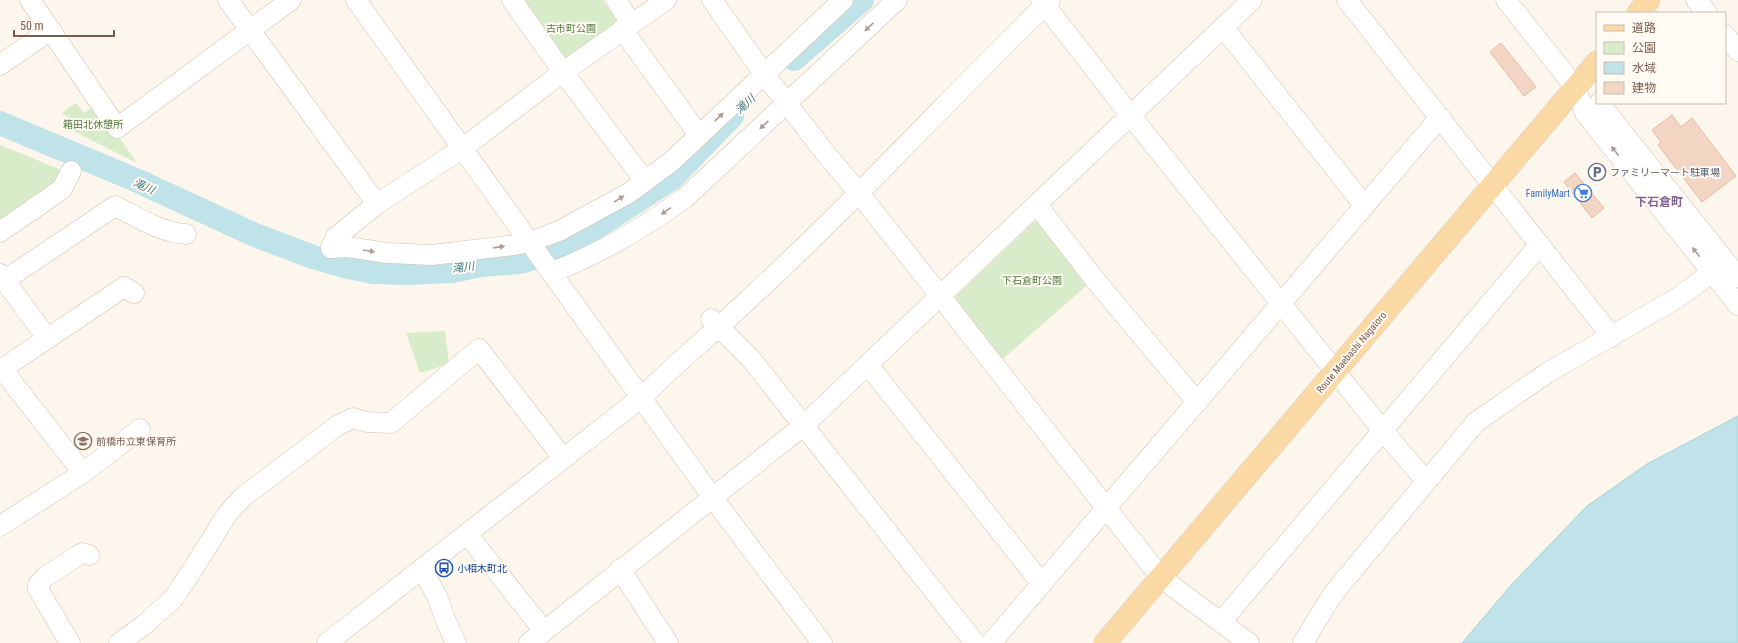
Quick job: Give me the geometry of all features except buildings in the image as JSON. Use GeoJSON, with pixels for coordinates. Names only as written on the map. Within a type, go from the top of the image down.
{"type":"FeatureCollection","features":[{"type":"Feature","properties":{"kind":"main road"},"geometry":{"type":"LineString","coordinates":[[1639,12],[1649,0]]}},
{"type":"Feature","properties":{"kind":"main road","name":"Route Maebashi Nagatoro"},"geometry":{"type":"LineString","coordinates":[[1105,643],[1494,186],[1596,63]]}},
{"type":"Feature","properties":{"kind":"street"},"geometry":{"type":"LineString","coordinates":[[30,0],[117,128],[291,0]]}},
{"type":"Feature","properties":{"kind":"street"},"geometry":{"type":"LineString","coordinates":[[228,0],[377,204]]}},
{"type":"Feature","properties":{"kind":"street"},"geometry":{"type":"LineString","coordinates":[[356,0],[713,498],[822,643]]}},
{"type":"Feature","properties":{"kind":"street"},"geometry":{"type":"LineString","coordinates":[[512,0],[562,72],[645,181]]}},
{"type":"Feature","properties":{"kind":"street"},"geometry":{"type":"LineString","coordinates":[[616,0],[626,26],[692,127],[699,135]]}},
{"type":"Feature","properties":{"kind":"street"},"geometry":{"type":"LineString","coordinates":[[666,0],[626,26],[562,72],[463,148],[377,204],[336,237],[331,248],[348,247],[387,254],[432,255],[531,244],[559,231],[629,193],[672,161],[765,76],[844,0]]}},
{"type":"Feature","properties":{"kind":"street"},"geometry":{"type":"LineString","coordinates":[[712,0],[785,102],[854,187],[1162,577],[1249,643]]}},
{"type":"Feature","properties":{"kind":"street"},"geometry":{"type":"LineString","coordinates":[[550,270],[607,248],[655,219],[685,198],[785,102],[897,0]]}},
{"type":"Feature","properties":{"kind":"street"},"geometry":{"type":"LineString","coordinates":[[529,643],[620,569],[713,498],[803,426],[941,297],[1252,0]]}},
{"type":"Feature","properties":{"kind":"street"},"geometry":{"type":"LineString","coordinates":[[1346,0],[1441,118],[1612,337]]}},
{"type":"Feature","properties":{"kind":"street"},"geometry":{"type":"LineString","coordinates":[[1506,0],[1575,87],[1585,113],[1738,305]]}},
{"type":"Feature","properties":{"kind":"street"},"geometry":{"type":"LineString","coordinates":[[1696,0],[1706,12]]}},
{"type":"Feature","properties":{"kind":"street"},"geometry":{"type":"LineString","coordinates":[[328,643],[642,397],[663,376],[690,354],[715,323],[749,299],[854,187],[1042,1],[1131,116],[1383,431],[1426,482]]}},
{"type":"Feature","properties":{"kind":"street"},"geometry":{"type":"LineString","coordinates":[[1224,27],[1364,205]]}},
{"type":"Feature","properties":{"kind":"street"},"geometry":{"type":"LineString","coordinates":[[0,65],[51,30]]}},
{"type":"Feature","properties":{"kind":"street"},"geometry":{"type":"LineString","coordinates":[[1726,36],[1738,51]]}},
{"type":"Feature","properties":{"kind":"street"},"geometry":{"type":"LineString","coordinates":[[1575,87],[1596,99]]}},
{"type":"Feature","properties":{"kind":"street"},"geometry":{"type":"LineString","coordinates":[[1600,104],[1738,277]]}},
{"type":"Feature","properties":{"kind":"street"},"geometry":{"type":"LineString","coordinates":[[991,643],[1107,509],[1196,402],[1282,304],[1364,205],[1441,118]]}},
{"type":"Feature","properties":{"kind":"street"},"geometry":{"type":"LineString","coordinates":[[0,232],[62,189],[71,171]]}},
{"type":"Feature","properties":{"kind":"street"},"geometry":{"type":"LineString","coordinates":[[1037,205],[1096,282],[1196,402]]}},
{"type":"Feature","properties":{"kind":"street"},"geometry":{"type":"LineString","coordinates":[[47,338],[3,277],[115,206],[160,227],[179,234],[186,234]]}},
{"type":"Feature","properties":{"kind":"street"},"geometry":{"type":"LineString","coordinates":[[1221,622],[1536,249],[1541,246]]}},
{"type":"Feature","properties":{"kind":"street"},"geometry":{"type":"LineString","coordinates":[[1303,643],[1331,597],[1476,422],[1547,373],[1612,337],[1679,297],[1712,272]]}},
{"type":"Feature","properties":{"kind":"street"},"geometry":{"type":"LineString","coordinates":[[83,473],[2,369],[124,287],[134,293]]}},
{"type":"Feature","properties":{"kind":"street"},"geometry":{"type":"LineString","coordinates":[[715,323],[751,359],[975,643]]}},
{"type":"Feature","properties":{"kind":"street"},"geometry":{"type":"LineString","coordinates":[[118,643],[144,625],[173,599],[192,572],[228,513],[243,497],[338,425],[353,418],[367,422],[390,423],[480,349],[563,458]]}},
{"type":"Feature","properties":{"kind":"street"},"geometry":{"type":"LineString","coordinates":[[868,365],[1043,582]]}},
{"type":"Feature","properties":{"kind":"street"},"geometry":{"type":"LineString","coordinates":[[0,526],[83,473],[140,429]]}},
{"type":"Feature","properties":{"kind":"street"},"geometry":{"type":"LineString","coordinates":[[468,534],[544,631]]}},
{"type":"Feature","properties":{"kind":"street"},"geometry":{"type":"LineString","coordinates":[[70,643],[38,589],[38,585],[45,577],[79,555],[83,553],[89,555]]}},
{"type":"Feature","properties":{"kind":"street"},"geometry":{"type":"LineString","coordinates":[[620,569],[668,643]]}},
{"type":"Feature","properties":{"kind":"street"},"geometry":{"type":"LineString","coordinates":[[422,570],[438,598],[444,619],[456,643]]}},
{"type":"Feature","properties":{"kind":"green space","name":"古市町公園"},"geometry":{"type":"Polygon","coordinates":[[[517,0],[603,0],[617,21],[616,28],[569,63],[517,0]]]}},
{"type":"Feature","properties":{"kind":"green space","name":"箱田北休憩所"},"geometry":{"type":"Polygon","coordinates":[[[76,103],[84,113],[97,105],[137,163],[71,130],[74,121],[62,113],[76,103]]]}},
{"type":"Feature","properties":{"kind":"green space"},"geometry":{"type":"Polygon","coordinates":[[[0,145],[64,171],[64,179],[0,225],[0,145]]]}},
{"type":"Feature","properties":{"kind":"green space","name":"下石倉町公園"},"geometry":{"type":"Polygon","coordinates":[[[1042,221],[1086,278],[1086,286],[1004,358],[1000,358],[957,304],[955,297],[1034,222],[1042,221]]]}},
{"type":"Feature","properties":{"kind":"green space"},"geometry":{"type":"Polygon","coordinates":[[[445,331],[449,364],[420,373],[406,333],[445,331]]]}},
{"type":"Feature","properties":{"kind":"water"},"geometry":{"type":"Polygon","coordinates":[[[1738,416],[1738,643],[1462,643],[1512,584],[1587,506],[1647,464],[1738,416]]]}},
{"type":"Feature","properties":{"kind":"waterway","name":"滝川"},"geometry":{"type":"LineString","coordinates":[[794,59],[862,0]]}},
{"type":"Feature","properties":{"kind":"waterway","name":"滝川"},"geometry":{"type":"LineString","coordinates":[[0,123],[138,181],[255,235],[313,257],[344,266],[373,272],[407,273],[452,271],[482,265],[520,262],[559,251],[671,179],[732,116]]}},
{"type":"Feature","properties":{"kind":"place","name":"ファミリーマート駐車場"},"geometry":{"type":"Point","coordinates":[1597,172]}},
{"type":"Feature","properties":{"kind":"place","name":"FamilyMart"},"geometry":{"type":"Point","coordinates":[1583,193]}},
{"type":"Feature","properties":{"kind":"place","name":"前橋市立東保育所"},"geometry":{"type":"Point","coordinates":[83,441]}},
{"type":"Feature","properties":{"kind":"place","name":"小相木町北"},"geometry":{"type":"Point","coordinates":[444,568]}},
{"type":"Feature","properties":{"kind":"district","name":"下石倉町"},"geometry":{"type":"Point","coordinates":[1659,202]}}]}
